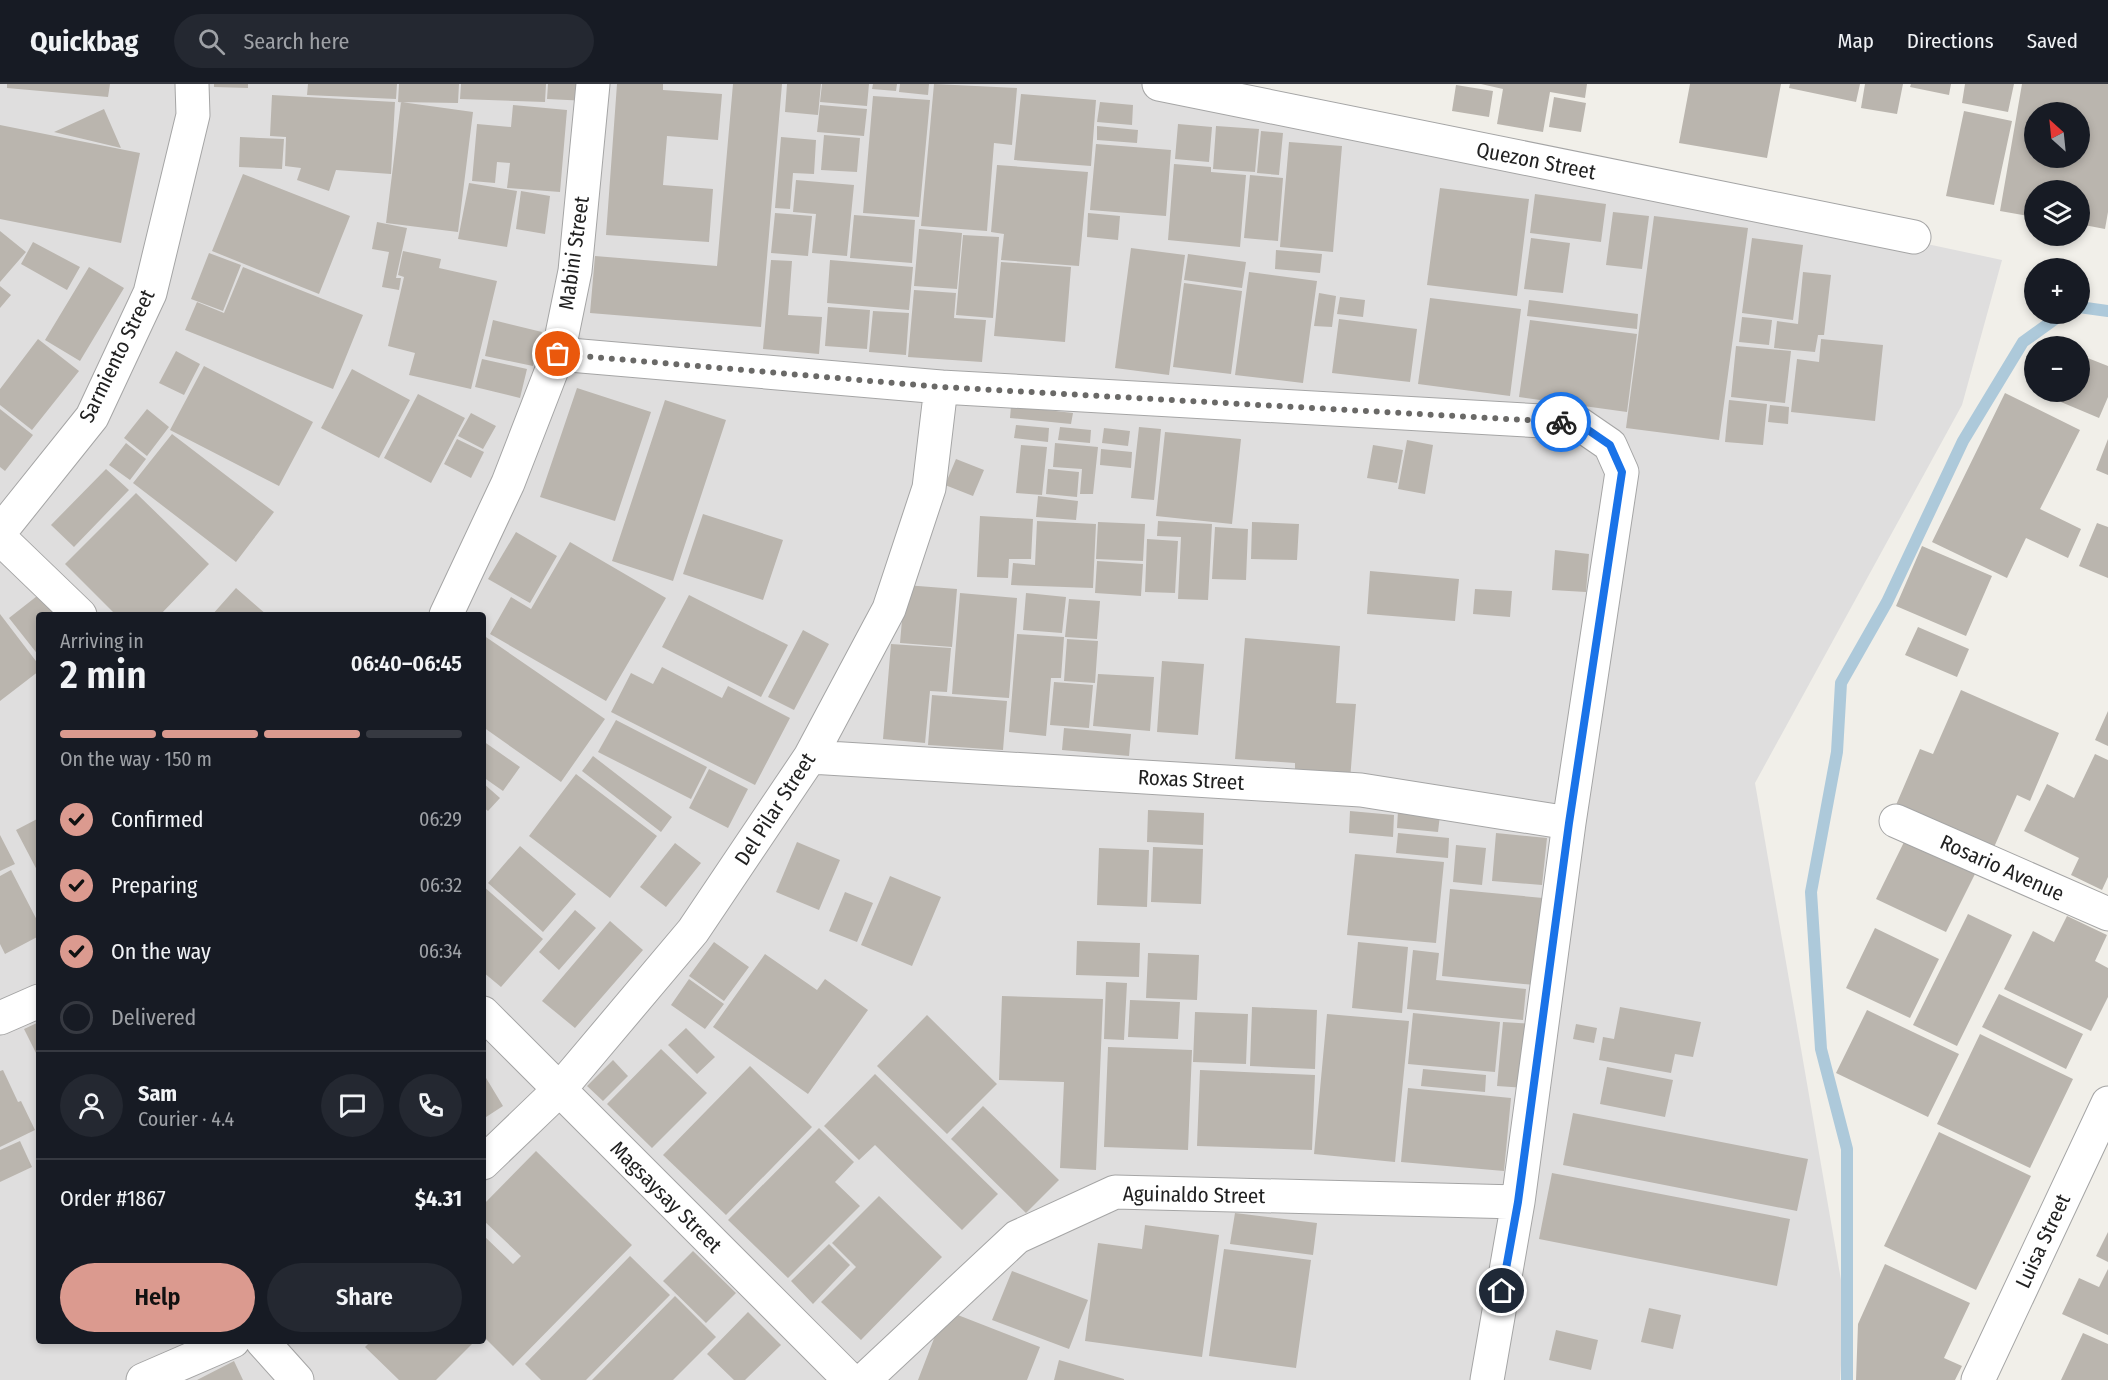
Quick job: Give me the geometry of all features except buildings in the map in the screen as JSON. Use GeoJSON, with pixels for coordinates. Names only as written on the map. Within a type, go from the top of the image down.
{"type":"FeatureCollection","features":[{"type":"Feature","properties":{"kind":"street","name":"Sarmiento Street"},"geometry":{"type":"LineString","coordinates":[[0,532],[92,417],[150,293],[193,115],[192,84]]}},
{"type":"Feature","properties":{"kind":"street","name":"Mabini Street"},"geometry":{"type":"LineString","coordinates":[[447,612],[508,483],[558,354],[575,271],[593,84]]}},
{"type":"Feature","properties":{"kind":"street","name":"Quezon Street"},"geometry":{"type":"LineString","coordinates":[[1159,84],[1914,237]]}},
{"type":"Feature","properties":{"kind":"street"},"geometry":{"type":"LineString","coordinates":[[558,354],[941,387],[1578,423],[1610,445],[1622,472],[1569,823],[1518,1202],[1487,1380]]}},
{"type":"Feature","properties":{"kind":"street","name":"Del Pilar Street"},"geometry":{"type":"LineString","coordinates":[[486,1160],[559,1090],[693,931],[810,757],[889,609],[930,488],[941,387]]}},
{"type":"Feature","properties":{"kind":"street"},"geometry":{"type":"LineString","coordinates":[[0,538],[77,612]]}},
{"type":"Feature","properties":{"kind":"street","name":"Roxas Street"},"geometry":{"type":"LineString","coordinates":[[810,757],[1361,790],[1569,823]]}},
{"type":"Feature","properties":{"kind":"street","name":"Rosario Avenue"},"geometry":{"type":"LineString","coordinates":[[1896,821],[2108,914]]}},
{"type":"Feature","properties":{"kind":"street"},"geometry":{"type":"LineString","coordinates":[[0,1018],[36,1002]]}},
{"type":"Feature","properties":{"kind":"street","name":"Magsaysay Street"},"geometry":{"type":"LineString","coordinates":[[486,1015],[850,1380]]}},
{"type":"Feature","properties":{"kind":"street","name":"Luisa Street"},"geometry":{"type":"LineString","coordinates":[[1978,1380],[2108,1103]]}},
{"type":"Feature","properties":{"kind":"street","name":"Aguinaldo Street"},"geometry":{"type":"LineString","coordinates":[[864,1380],[1017,1237],[1115,1192],[1518,1202]]}},
{"type":"Feature","properties":{"kind":"street"},"geometry":{"type":"LineString","coordinates":[[143,1380],[226,1344]]}},
{"type":"Feature","properties":{"kind":"street"},"geometry":{"type":"LineString","coordinates":[[265,1344],[297,1380]]}},
{"type":"Feature","properties":{"kind":"shaded area"},"geometry":{"type":"Polygon","coordinates":[[[0,84],[1177,84],[2002,260],[1962,405],[1755,783],[1845,1303],[1840,1380],[0,1380],[0,84]]]}},
{"type":"Feature","properties":{"kind":"waterway"},"geometry":{"type":"LineString","coordinates":[[2090,309],[2108,311]]}},
{"type":"Feature","properties":{"kind":"waterway"},"geometry":{"type":"LineString","coordinates":[[1847,1380],[1847,1149],[1821,1049],[1811,892],[1837,752],[1841,683],[1887,602],[1963,441],[2023,342],[2048,324]]}},
{"type":"Feature","properties":{"kind":"way so far"},"geometry":{"type":"LineString","coordinates":[[558,354],[941,387],[1561,422]]}},
{"type":"Feature","properties":{"kind":"route"},"geometry":{"type":"LineString","coordinates":[[1502,1291],[1518,1202],[1569,823],[1622,472],[1610,445],[1578,423],[1561,422]]}}]}
